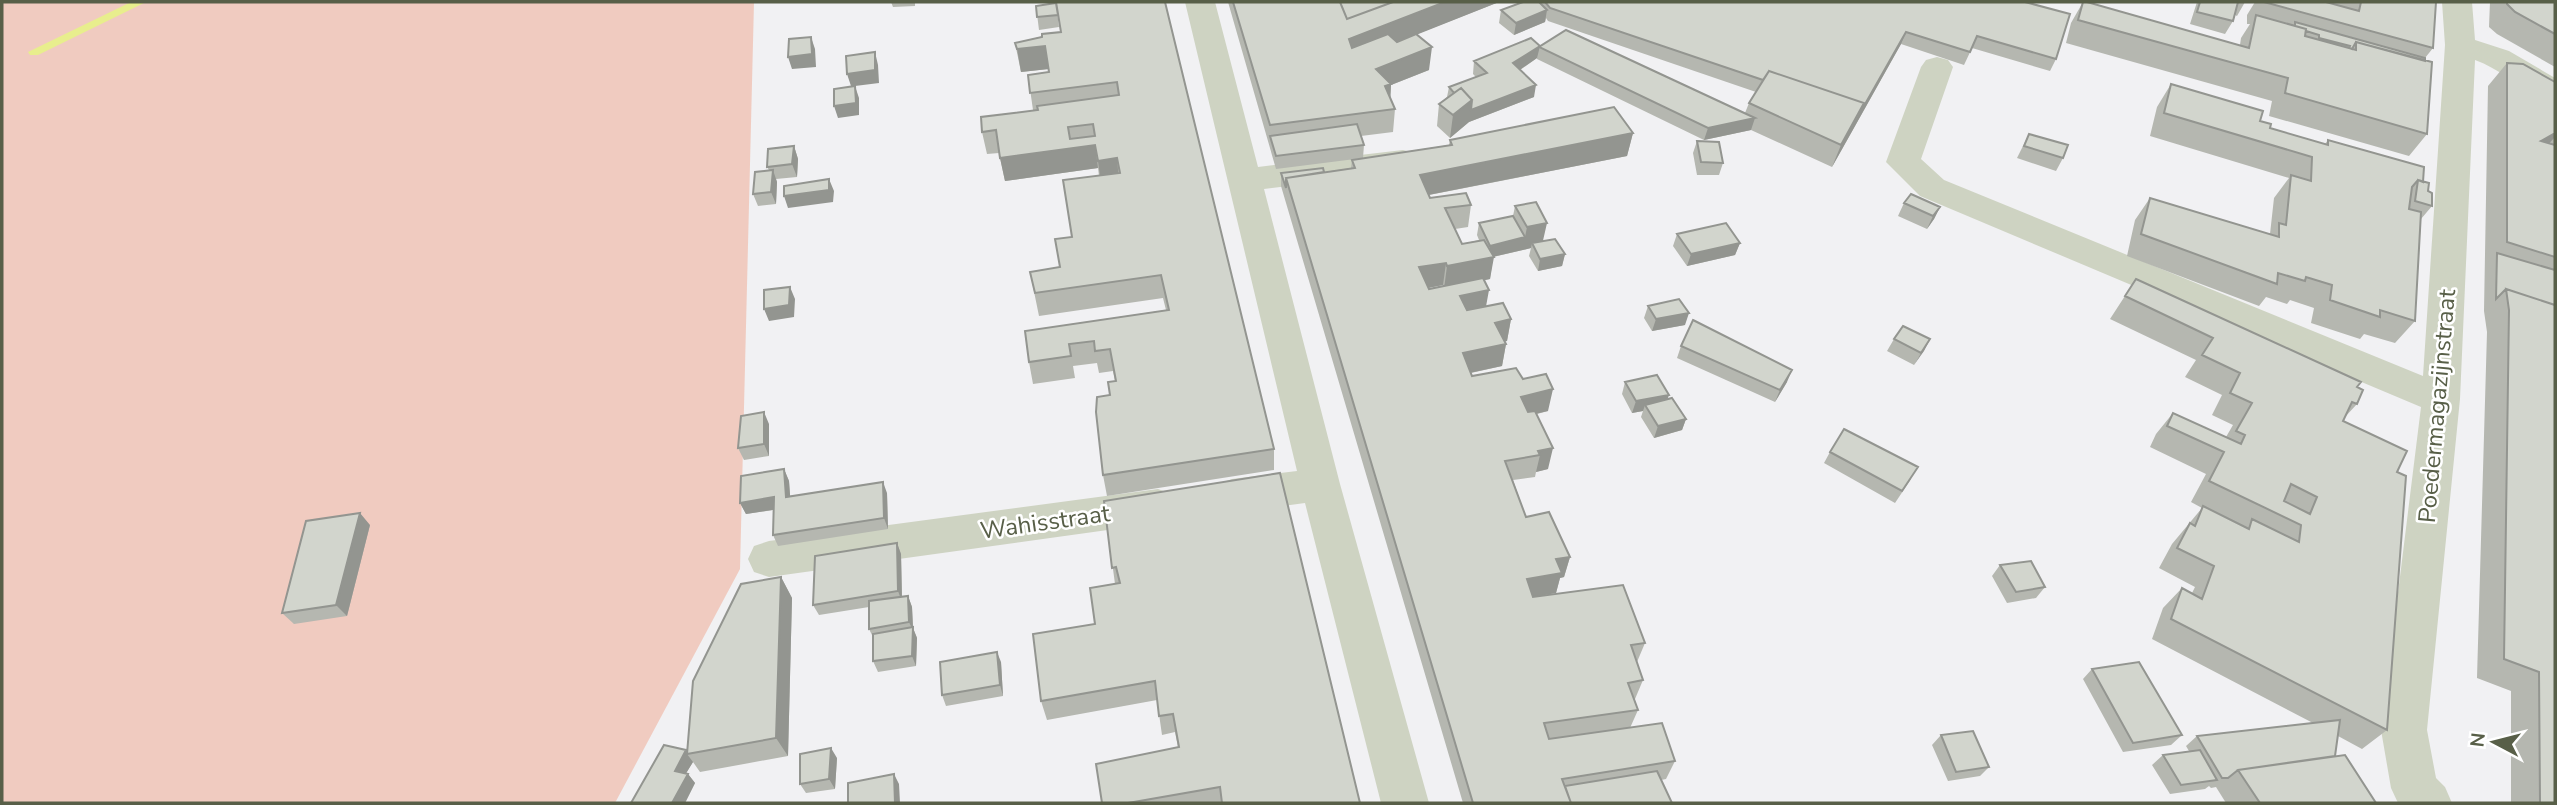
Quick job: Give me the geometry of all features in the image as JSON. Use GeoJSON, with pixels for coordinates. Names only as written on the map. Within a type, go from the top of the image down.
{"type":"FeatureCollection","features":[{"type":"Feature","properties":{"kind":"street"},"geometry":{"type":"LineString","coordinates":[[1200,2],[1320,484],[1405,803]]}},
{"type":"Feature","properties":{"kind":"street","name":"Poedermagazijnstraat"},"geometry":{"type":"LineString","coordinates":[[2428,803],[2415,788],[2404,730],[2441,399],[2460,45],[2458,2]]}},
{"type":"Feature","properties":{"kind":"street"},"geometry":{"type":"LineString","coordinates":[[2460,45],[2498,58],[2555,91]]}},
{"type":"Feature","properties":{"kind":"street"},"geometry":{"type":"LineString","coordinates":[[1937,68],[1903,162],[1932,188],[2441,399]]}},
{"type":"Feature","properties":{"kind":"street"},"geometry":{"type":"LineString","coordinates":[[1246,180],[1434,155]]}},
{"type":"Feature","properties":{"kind":"street","name":"Wahisstraat"},"geometry":{"type":"LineString","coordinates":[[769,559],[1320,484]]}},
{"type":"Feature","properties":{"kind":"shaded area"},"geometry":{"type":"Polygon","coordinates":[[[2,2],[754,2],[740,569],[615,803],[2,803],[2,2]]]}},
{"type":"Feature","properties":{"kind":"building"},"geometry":{"type":"Polygon","coordinates":[[[1056,2],[1165,2],[1274,449],[1103,475],[1096,412],[1097,397],[1110,395],[1108,382],[1116,381],[1110,349],[1095,351],[1094,341],[1069,344],[1071,356],[1029,362],[1025,331],[1169,310],[1161,275],[1035,293],[1030,272],[1060,267],[1055,239],[1072,237],[1063,180],[1120,173],[1117,158],[1098,161],[1095,145],[1000,158],[996,130],[982,132],[981,117],[1119,95],[1117,82],[1030,93],[1028,75],[1049,72],[1045,46],[1017,49],[1015,43],[1042,37],[1042,34],[1061,32],[1056,2]],[[1093,124],[1068,127],[1070,139],[1095,136],[1093,124]]]}},
{"type":"Feature","properties":{"kind":"building"},"geometry":{"type":"Polygon","coordinates":[[[1233,2],[1340,2],[1347,19],[1393,2],[1445,2],[1349,39],[1352,48],[1388,34],[1397,42],[1416,34],[1432,47],[1376,69],[1391,84],[1385,86],[1395,109],[1270,125],[1233,2]]]}},
{"type":"Feature","properties":{"kind":"building"},"geometry":{"type":"Polygon","coordinates":[[[1340,2],[1393,2],[1347,19],[1340,2]]]}},
{"type":"Feature","properties":{"kind":"building"},"geometry":{"type":"Polygon","coordinates":[[[1523,2],[1539,2],[1547,10],[1516,23],[1501,10],[1523,2]]]}},
{"type":"Feature","properties":{"kind":"building"},"geometry":{"type":"Polygon","coordinates":[[[1545,2],[2025,2],[2070,14],[2056,59],[1977,36],[1970,52],[1906,32],[1860,113],[1864,103],[1769,71],[1763,80],[1550,8],[1545,2]]]}},
{"type":"Feature","properties":{"kind":"building"},"geometry":{"type":"Polygon","coordinates":[[[2083,2],[2249,48],[2256,15],[2306,29],[2305,36],[2356,50],[2356,42],[2432,62],[2427,134],[2285,93],[2288,78],[2078,20],[2083,2]]]}},
{"type":"Feature","properties":{"kind":"building"},"geometry":{"type":"Polygon","coordinates":[[[2200,2],[2238,2],[2233,21],[2197,12],[2200,2]]]}},
{"type":"Feature","properties":{"kind":"building"},"geometry":{"type":"Polygon","coordinates":[[[2264,2],[2326,2],[2359,11],[2361,2],[2436,2],[2433,48],[2264,2]]]}},
{"type":"Feature","properties":{"kind":"building"},"geometry":{"type":"Polygon","coordinates":[[[2507,2],[2555,2],[2555,34],[2515,12],[2507,2]]]}},
{"type":"Feature","properties":{"kind":"building"},"geometry":{"type":"Polygon","coordinates":[[[1056,3],[1058,15],[1037,17],[1036,6],[1056,3]]]}},
{"type":"Feature","properties":{"kind":"building"},"geometry":{"type":"Polygon","coordinates":[[[2295,22],[2425,58],[2425,61],[2356,42],[2352,49],[2350,46],[2319,38],[2319,35],[2295,26],[2295,22]]]}},
{"type":"Feature","properties":{"kind":"building"},"geometry":{"type":"Polygon","coordinates":[[[1566,30],[1755,118],[1708,128],[1539,47],[1566,30]]]}},
{"type":"Feature","properties":{"kind":"building"},"geometry":{"type":"Polygon","coordinates":[[[811,37],[812,54],[788,57],[789,39],[811,37]]]}},
{"type":"Feature","properties":{"kind":"building"},"geometry":{"type":"Polygon","coordinates":[[[1531,38],[1540,46],[1513,63],[1536,85],[1471,110],[1472,100],[1461,88],[1454,93],[1449,87],[1487,73],[1474,61],[1531,38]]]}},
{"type":"Feature","properties":{"kind":"building"},"geometry":{"type":"Polygon","coordinates":[[[875,52],[875,70],[847,74],[846,56],[875,52]]]}},
{"type":"Feature","properties":{"kind":"building"},"geometry":{"type":"Polygon","coordinates":[[[2507,63],[2523,64],[2555,82],[2555,133],[2541,141],[2555,145],[2555,257],[2507,242],[2507,63]]]}},
{"type":"Feature","properties":{"kind":"building"},"geometry":{"type":"Polygon","coordinates":[[[1769,71],[1864,103],[1841,145],[1749,103],[1769,71]]]}},
{"type":"Feature","properties":{"kind":"building"},"geometry":{"type":"Polygon","coordinates":[[[2171,84],[2263,111],[2260,121],[2271,124],[2270,128],[2328,145],[2328,140],[2424,167],[2423,182],[2418,180],[2412,187],[2409,209],[2421,212],[2415,321],[2380,310],[2380,317],[2330,300],[2332,285],[2306,277],[2305,281],[2278,273],[2277,284],[2141,234],[2150,198],[2279,237],[2279,223],[2286,225],[2291,175],[2311,181],[2312,157],[2164,113],[2171,84]]]}},
{"type":"Feature","properties":{"kind":"building"},"geometry":{"type":"Polygon","coordinates":[[[855,86],[856,103],[834,106],[834,89],[855,86]]]}},
{"type":"Feature","properties":{"kind":"building"},"geometry":{"type":"Polygon","coordinates":[[[1461,88],[1472,100],[1453,115],[1439,104],[1461,88]]]}},
{"type":"Feature","properties":{"kind":"building"},"geometry":{"type":"Polygon","coordinates":[[[1614,107],[1633,133],[1420,175],[1430,198],[1466,193],[1471,205],[1445,208],[1462,244],[1484,240],[1494,257],[1447,266],[1446,263],[1419,267],[1429,289],[1483,278],[1489,290],[1460,296],[1467,310],[1503,303],[1511,319],[1495,323],[1506,344],[1463,353],[1472,376],[1516,368],[1523,379],[1546,374],[1553,389],[1521,397],[1528,412],[1535,411],[1553,448],[1538,451],[1540,455],[1505,461],[1526,517],[1549,512],[1570,557],[1556,559],[1562,573],[1527,579],[1533,597],[1623,585],[1645,643],[1631,645],[1643,680],[1628,683],[1638,710],[1544,723],[1549,739],[1662,723],[1675,761],[1562,779],[1571,803],[1473,803],[1286,178],[1355,168],[1352,160],[1452,145],[1450,140],[1614,107]]]}},
{"type":"Feature","properties":{"kind":"building"},"geometry":{"type":"Polygon","coordinates":[[[1357,124],[1364,145],[1276,156],[1270,136],[1357,124]]]}},
{"type":"Feature","properties":{"kind":"building"},"geometry":{"type":"Polygon","coordinates":[[[2029,134],[2068,145],[2063,158],[2024,146],[2029,134]]]}},
{"type":"Feature","properties":{"kind":"building"},"geometry":{"type":"Polygon","coordinates":[[[1697,141],[1719,142],[1723,163],[1701,162],[1697,141]]]}},
{"type":"Feature","properties":{"kind":"building"},"geometry":{"type":"Polygon","coordinates":[[[794,146],[792,164],[767,167],[768,149],[794,146]]]}},
{"type":"Feature","properties":{"kind":"building"},"geometry":{"type":"Polygon","coordinates":[[[1323,168],[1324,172],[1286,178],[1286,188],[1281,173],[1323,168]]]}},
{"type":"Feature","properties":{"kind":"building"},"geometry":{"type":"Polygon","coordinates":[[[773,170],[771,192],[753,194],[755,172],[773,170]]]}},
{"type":"Feature","properties":{"kind":"building"},"geometry":{"type":"Polygon","coordinates":[[[829,179],[829,190],[784,196],[784,186],[829,179]]]}},
{"type":"Feature","properties":{"kind":"building"},"geometry":{"type":"Polygon","coordinates":[[[2418,180],[2429,183],[2432,206],[2415,201],[2418,180]]]}},
{"type":"Feature","properties":{"kind":"building"},"geometry":{"type":"Polygon","coordinates":[[[1911,194],[1940,207],[1933,216],[1904,203],[1911,194]]]}},
{"type":"Feature","properties":{"kind":"building"},"geometry":{"type":"Polygon","coordinates":[[[1536,202],[1547,223],[1527,227],[1515,206],[1536,202]]]}},
{"type":"Feature","properties":{"kind":"building"},"geometry":{"type":"Polygon","coordinates":[[[1513,216],[1525,237],[1490,246],[1479,223],[1513,216]]]}},
{"type":"Feature","properties":{"kind":"building"},"geometry":{"type":"Polygon","coordinates":[[[1726,223],[1740,243],[1691,254],[1677,234],[1726,223]]]}},
{"type":"Feature","properties":{"kind":"building"},"geometry":{"type":"Polygon","coordinates":[[[1555,239],[1565,254],[1540,259],[1532,243],[1555,239]]]}},
{"type":"Feature","properties":{"kind":"building"},"geometry":{"type":"Polygon","coordinates":[[[2497,253],[2555,270],[2555,305],[2506,289],[2496,299],[2497,253]]]}},
{"type":"Feature","properties":{"kind":"building"},"geometry":{"type":"Polygon","coordinates":[[[2136,279],[2361,382],[2357,387],[2363,390],[2357,404],[2352,402],[2343,421],[2407,451],[2397,472],[2406,476],[2387,730],[2171,619],[2182,588],[2202,599],[2214,566],[2177,548],[2190,523],[2195,526],[2203,506],[2249,529],[2252,519],[2299,542],[2301,525],[2209,481],[2224,452],[2167,426],[2173,413],[2241,444],[2245,435],[2236,431],[2252,403],[2230,393],[2240,373],[2202,355],[2213,338],[2125,296],[2136,279]],[[2291,484],[2284,501],[2310,514],[2317,497],[2291,484]]]}},
{"type":"Feature","properties":{"kind":"building"},"geometry":{"type":"Polygon","coordinates":[[[790,287],[789,305],[764,309],[764,290],[790,287]]]}},
{"type":"Feature","properties":{"kind":"building"},"geometry":{"type":"Polygon","coordinates":[[[2506,289],[2555,305],[2555,803],[2540,803],[2539,672],[2504,659],[2509,310],[2506,289]]]}},
{"type":"Feature","properties":{"kind":"building"},"geometry":{"type":"Polygon","coordinates":[[[1679,299],[1689,313],[1656,319],[1648,306],[1679,299]]]}},
{"type":"Feature","properties":{"kind":"building"},"geometry":{"type":"Polygon","coordinates":[[[1693,320],[1792,370],[1780,390],[1681,346],[1693,320]]]}},
{"type":"Feature","properties":{"kind":"building"},"geometry":{"type":"Polygon","coordinates":[[[1903,326],[1930,339],[1921,353],[1894,339],[1903,326]]]}},
{"type":"Feature","properties":{"kind":"building"},"geometry":{"type":"Polygon","coordinates":[[[1657,375],[1669,395],[1636,401],[1625,382],[1657,375]]]}},
{"type":"Feature","properties":{"kind":"building"},"geometry":{"type":"Polygon","coordinates":[[[1672,398],[1686,419],[1658,426],[1645,405],[1672,398]]]}},
{"type":"Feature","properties":{"kind":"building"},"geometry":{"type":"Polygon","coordinates":[[[764,412],[764,444],[738,448],[741,416],[764,412]]]}},
{"type":"Feature","properties":{"kind":"building"},"geometry":{"type":"Polygon","coordinates":[[[1844,429],[1918,467],[1902,491],[1830,452],[1844,429]]]}},
{"type":"Feature","properties":{"kind":"building"},"geometry":{"type":"Polygon","coordinates":[[[784,469],[786,497],[883,482],[884,518],[773,535],[774,497],[740,503],[741,476],[784,469]]]}},
{"type":"Feature","properties":{"kind":"building"},"geometry":{"type":"Polygon","coordinates":[[[1280,473],[1360,803],[1222,803],[1220,787],[1128,803],[1102,803],[1096,764],[1179,747],[1173,714],[1159,716],[1155,681],[1041,701],[1033,634],[1095,624],[1090,588],[1120,583],[1116,567],[1112,568],[1104,501],[1280,473]]]}},
{"type":"Feature","properties":{"kind":"building"},"geometry":{"type":"Polygon","coordinates":[[[360,513],[336,605],[282,613],[306,521],[360,513]]]}},
{"type":"Feature","properties":{"kind":"building"},"geometry":{"type":"Polygon","coordinates":[[[897,543],[898,591],[813,605],[815,556],[897,543]]]}},
{"type":"Feature","properties":{"kind":"building"},"geometry":{"type":"Polygon","coordinates":[[[2031,561],[2045,587],[2016,592],[2000,565],[2031,561]]]}},
{"type":"Feature","properties":{"kind":"building"},"geometry":{"type":"Polygon","coordinates":[[[781,577],[776,738],[687,754],[693,681],[741,584],[781,577]]]}},
{"type":"Feature","properties":{"kind":"building"},"geometry":{"type":"Polygon","coordinates":[[[908,596],[909,622],[869,629],[869,601],[908,596]]]}},
{"type":"Feature","properties":{"kind":"building"},"geometry":{"type":"Polygon","coordinates":[[[913,627],[912,656],[873,661],[873,634],[913,627]]]}},
{"type":"Feature","properties":{"kind":"building"},"geometry":{"type":"Polygon","coordinates":[[[997,652],[1000,685],[942,695],[940,662],[997,652]]]}},
{"type":"Feature","properties":{"kind":"building"},"geometry":{"type":"Polygon","coordinates":[[[2139,662],[2182,735],[2133,743],[2092,669],[2139,662]]]}},
{"type":"Feature","properties":{"kind":"building"},"geometry":{"type":"Polygon","coordinates":[[[2340,720],[2335,756],[2238,770],[2228,778],[2222,778],[2197,736],[2340,720]]]}},
{"type":"Feature","properties":{"kind":"building"},"geometry":{"type":"Polygon","coordinates":[[[1973,731],[1989,767],[1956,772],[1941,735],[1973,731]]]}},
{"type":"Feature","properties":{"kind":"building"},"geometry":{"type":"Polygon","coordinates":[[[664,745],[686,750],[675,771],[688,774],[672,803],[631,803],[664,745]]]}},
{"type":"Feature","properties":{"kind":"building"},"geometry":{"type":"Polygon","coordinates":[[[831,748],[829,779],[800,784],[800,754],[831,748]]]}},
{"type":"Feature","properties":{"kind":"building"},"geometry":{"type":"Polygon","coordinates":[[[2200,750],[2217,780],[2181,785],[2163,755],[2200,750]]]}},
{"type":"Feature","properties":{"kind":"building"},"geometry":{"type":"Polygon","coordinates":[[[2345,755],[2376,803],[2260,803],[2238,770],[2345,755]]]}},
{"type":"Feature","properties":{"kind":"building"},"geometry":{"type":"Polygon","coordinates":[[[1657,771],[1672,803],[1571,803],[1565,786],[1657,771]]]}},
{"type":"Feature","properties":{"kind":"building"},"geometry":{"type":"Polygon","coordinates":[[[894,774],[895,803],[848,803],[848,783],[894,774]]]}},
{"type":"Feature","properties":{"kind":"waterway"},"geometry":{"type":"LineString","coordinates":[[34,52],[140,2]]}}]}
